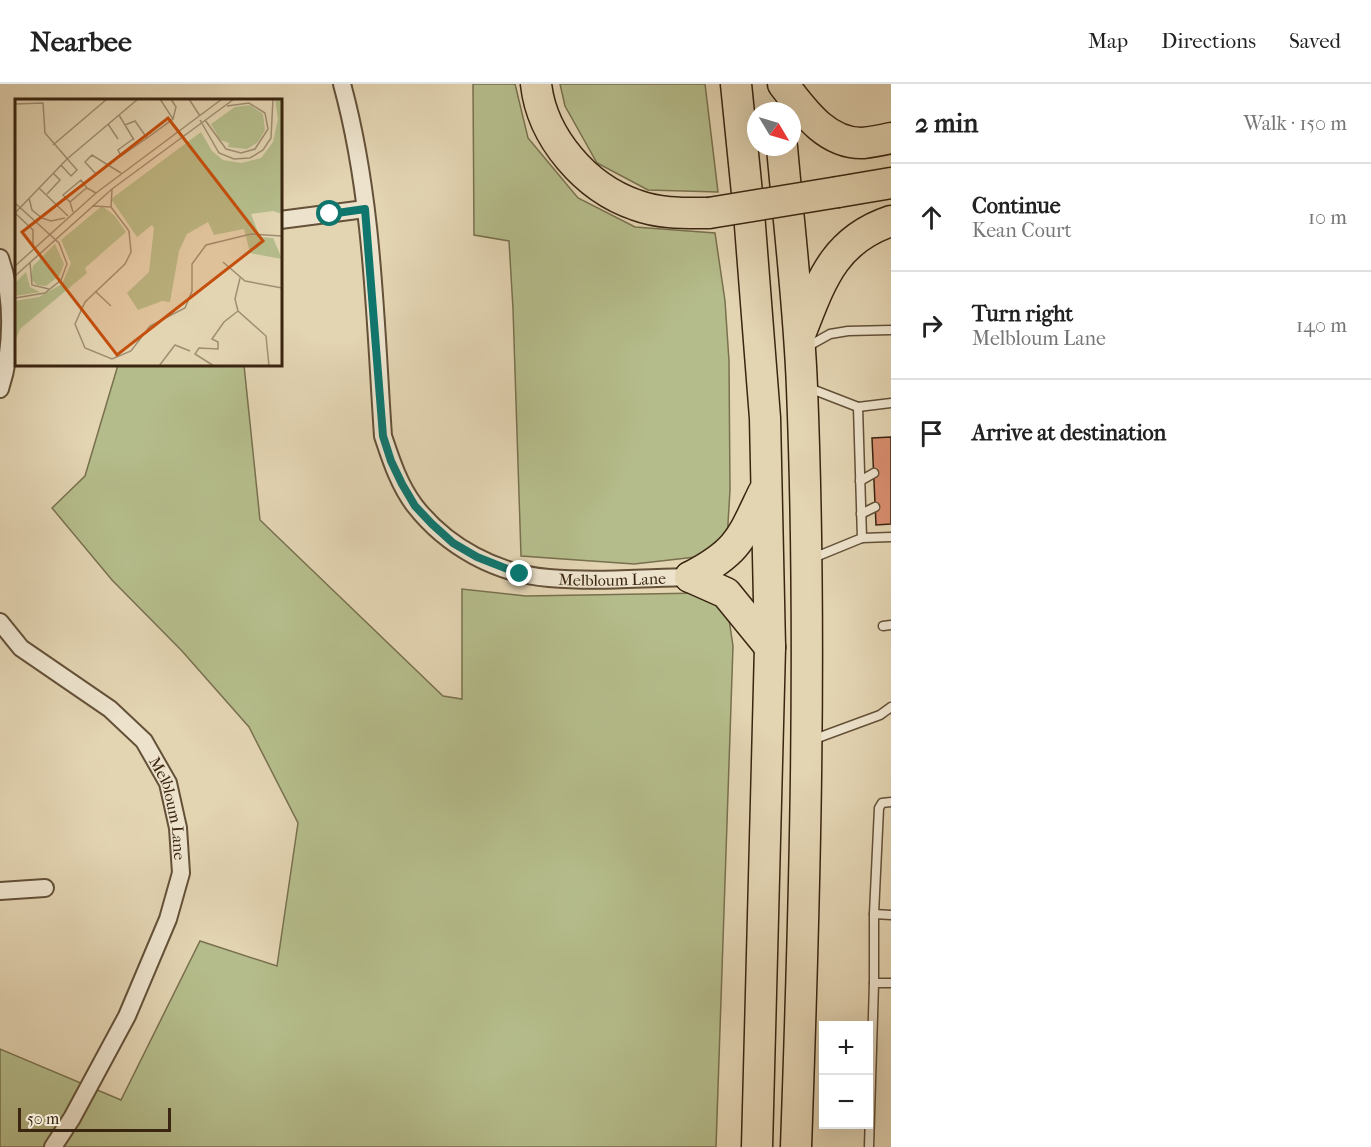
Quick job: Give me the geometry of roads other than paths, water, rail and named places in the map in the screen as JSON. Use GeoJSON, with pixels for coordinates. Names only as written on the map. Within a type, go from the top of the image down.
{"type":"FeatureCollection","features":[{"type":"Feature","properties":{"kind":"highway"},"geometry":{"type":"LineString","coordinates":[[536,84],[542,111],[549,127],[567,155],[612,195],[638,206],[672,213],[709,213],[891,183]]}},
{"type":"Feature","properties":{"kind":"highway"},"geometry":{"type":"LineString","coordinates":[[736,84],[765,418],[770,647],[757,1147]]}},
{"type":"Feature","properties":{"kind":"highway"},"geometry":{"type":"LineString","coordinates":[[777,84],[778,102]]}},
{"type":"Feature","properties":{"kind":"highway"},"geometry":{"type":"LineString","coordinates":[[783,84],[811,119],[823,130],[842,139],[861,143],[891,138]]}},
{"type":"Feature","properties":{"kind":"highway"},"geometry":{"type":"LineString","coordinates":[[784,156],[802,385],[807,560],[808,742],[796,1147]]}},
{"type":"Feature","properties":{"kind":"highway"},"geometry":{"type":"LineString","coordinates":[[799,344],[821,280],[836,257],[860,236],[891,221]]}},
{"type":"Feature","properties":{"kind":"highway"},"geometry":{"type":"LineString","coordinates":[[690,577],[731,551],[741,538],[766,488]]}},
{"type":"Feature","properties":{"kind":"highway"},"geometry":{"type":"LineString","coordinates":[[690,577],[726,593],[770,647]]}},
{"type":"Feature","properties":{"kind":"street","name":"Melbloum Lane"},"geometry":{"type":"LineString","coordinates":[[342,84],[353,126],[365,209],[383,436],[395,469],[415,506],[453,543],[477,557],[520,574],[548,578],[588,579],[690,577]]}},
{"type":"Feature","properties":{"kind":"street"},"geometry":{"type":"LineString","coordinates":[[282,220],[365,209]]}},
{"type":"Feature","properties":{"kind":"street"},"geometry":{"type":"LineString","coordinates":[[0,258],[5,272],[11,334],[0,389]]}},
{"type":"Feature","properties":{"kind":"street","name":"Melbloum Lane"},"geometry":{"type":"LineString","coordinates":[[0,622],[21,648],[110,710],[144,741],[168,783],[178,828],[181,873],[168,920],[127,1016],[72,1118],[53,1147]]}},
{"type":"Feature","properties":{"kind":"street"},"geometry":{"type":"LineString","coordinates":[[0,891],[45,888]]}},
{"type":"Feature","properties":{"kind":"lane"},"geometry":{"type":"LineString","coordinates":[[799,344],[848,331],[891,330]]}},
{"type":"Feature","properties":{"kind":"lane"},"geometry":{"type":"LineString","coordinates":[[802,385],[858,407],[891,403]]}},
{"type":"Feature","properties":{"kind":"lane"},"geometry":{"type":"LineString","coordinates":[[858,407],[862,538]]}},
{"type":"Feature","properties":{"kind":"lane"},"geometry":{"type":"LineString","coordinates":[[860,481],[874,473]]}},
{"type":"Feature","properties":{"kind":"lane"},"geometry":{"type":"LineString","coordinates":[[861,514],[875,507]]}},
{"type":"Feature","properties":{"kind":"lane"},"geometry":{"type":"LineString","coordinates":[[807,560],[862,538],[891,537]]}},
{"type":"Feature","properties":{"kind":"lane"},"geometry":{"type":"LineString","coordinates":[[808,742],[880,715],[891,707]]}},
{"type":"Feature","properties":{"kind":"lane"},"geometry":{"type":"LineString","coordinates":[[869,1147],[874,914],[879,808],[882,803],[891,802]]}},
{"type":"Feature","properties":{"kind":"lane"},"geometry":{"type":"LineString","coordinates":[[874,914],[891,915]]}},
{"type":"Feature","properties":{"kind":"lane"},"geometry":{"type":"LineString","coordinates":[[874,983],[891,983]]}}]}
